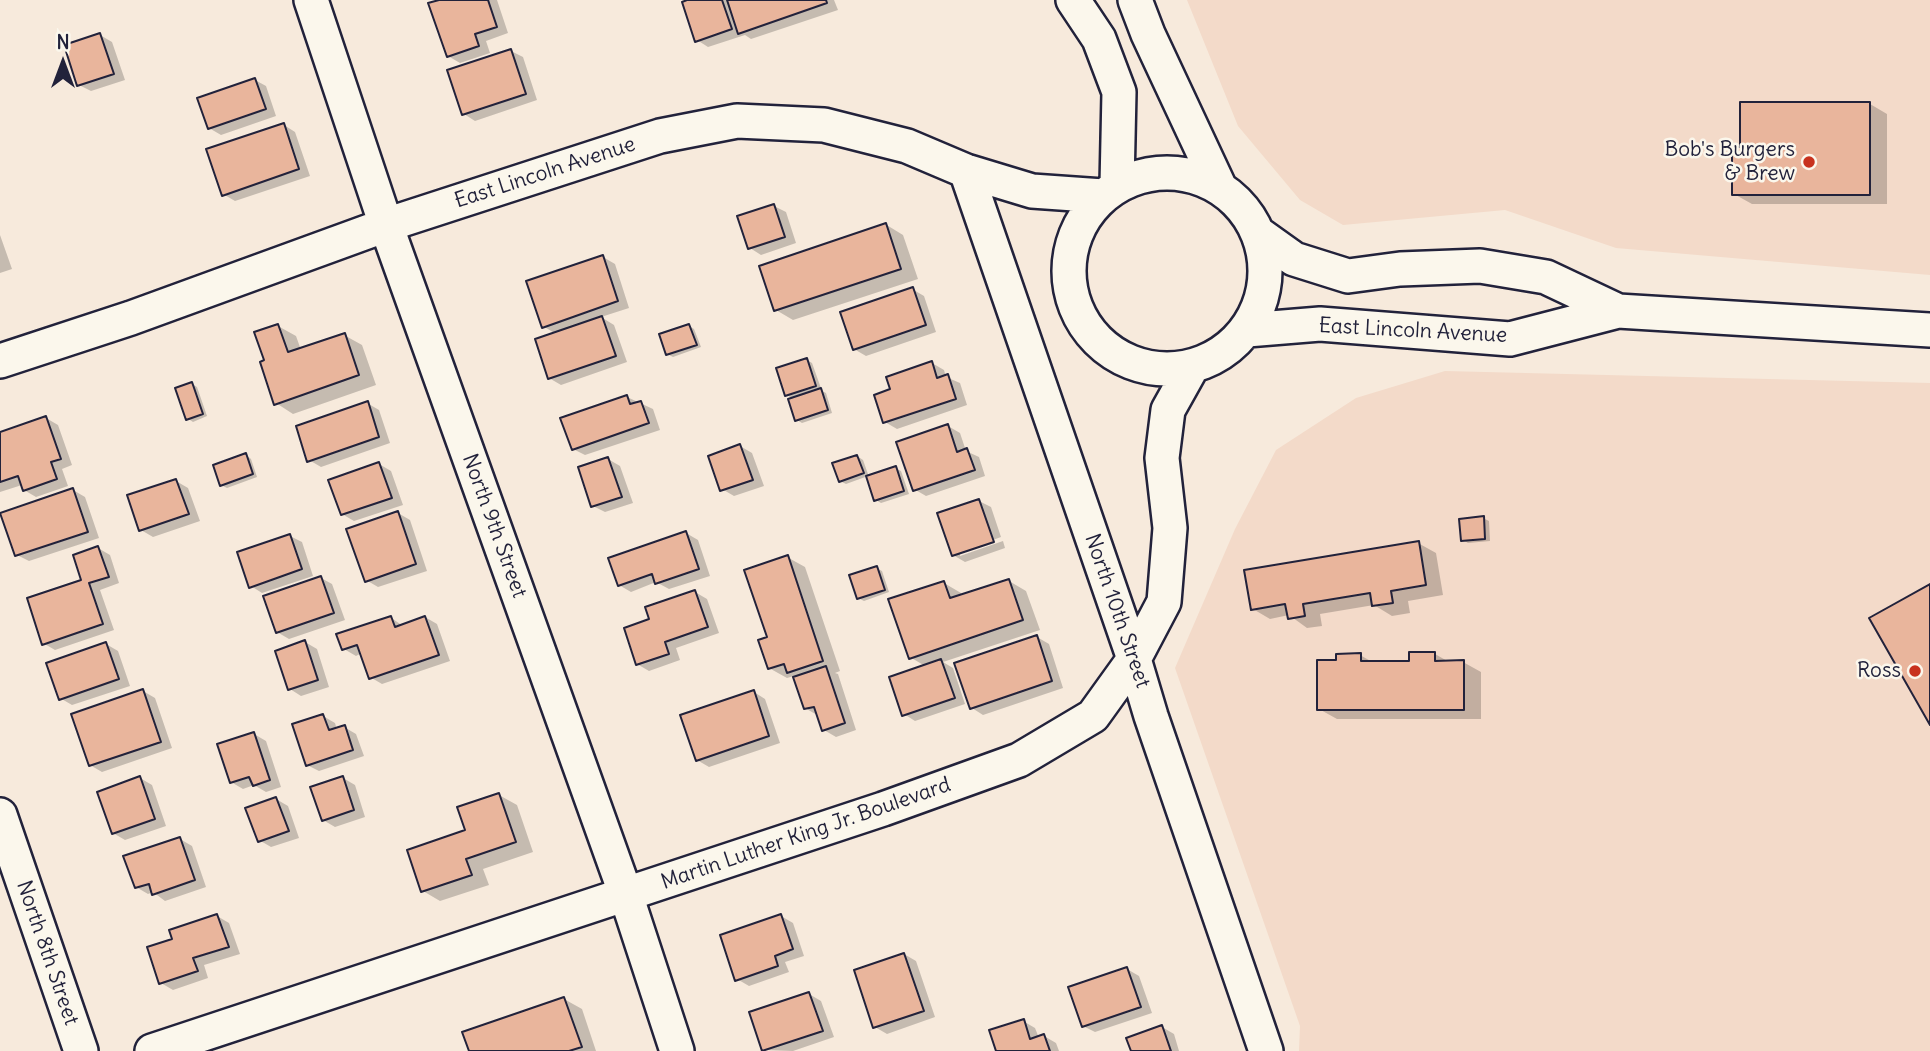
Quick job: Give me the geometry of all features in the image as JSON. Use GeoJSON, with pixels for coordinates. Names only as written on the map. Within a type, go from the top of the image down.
{"type":"FeatureCollection","features":[{"type":"Feature","properties":{"kind":"street","name":"North 9th Street"},"geometry":{"type":"LineString","coordinates":[[311,0],[386,225],[626,895],[677,1051]]}},
{"type":"Feature","properties":{"kind":"street"},"geometry":{"type":"LineString","coordinates":[[1073,0],[1099,39],[1119,92],[1110,190]]}},
{"type":"Feature","properties":{"kind":"street"},"geometry":{"type":"LineString","coordinates":[[1135,0],[1148,34],[1220,188]]}},
{"type":"Feature","properties":{"kind":"street","name":"East Lincoln Avenue"},"geometry":{"type":"LineString","coordinates":[[0,361],[131,318],[386,225],[660,136],[737,121],[824,125],[907,146],[966,171],[1032,191],[1110,190]]}},
{"type":"Feature","properties":{"kind":"street","name":"North 10th Street"},"geometry":{"type":"LineString","coordinates":[[966,171],[1265,1051]]}},
{"type":"Feature","properties":{"kind":"street"},"geometry":{"type":"LineString","coordinates":[[1169,172],[1196,176],[1220,188],[1243,208],[1259,234],[1266,267],[1262,300],[1247,330],[1223,353],[1192,367],[1159,369],[1127,361],[1099,343],[1079,317],[1069,286],[1070,252],[1082,221],[1110,190],[1142,175],[1169,172]]}},
{"type":"Feature","properties":{"kind":"street","name":"East Lincoln Avenue"},"geometry":{"type":"LineString","coordinates":[[1259,234],[1294,259],[1348,276],[1400,269],[1480,266],[1546,277],[1618,311]]}},
{"type":"Feature","properties":{"kind":"street","name":"East Lincoln Avenue"},"geometry":{"type":"LineString","coordinates":[[1247,330],[1320,324],[1510,339],[1618,311],[1930,330]]}},
{"type":"Feature","properties":{"kind":"street","name":"Martin Luther King Jr. Boulevard"},"geometry":{"type":"LineString","coordinates":[[152,1051],[883,809],[1019,760],[1093,716],[1134,659],[1164,602],[1170,528],[1162,458],[1168,410],[1192,367]]}},
{"type":"Feature","properties":{"kind":"street","name":"North 8th Street"},"geometry":{"type":"LineString","coordinates":[[0,815],[81,1051]]}},
{"type":"Feature","properties":{"kind":"shaded area"},"geometry":{"type":"Polygon","coordinates":[[[1187,0],[1930,0],[1930,275],[1616,248],[1505,210],[1343,225],[1300,200],[1238,126],[1187,0]]]}},
{"type":"Feature","properties":{"kind":"shaded area"},"geometry":{"type":"Polygon","coordinates":[[[1445,371],[1930,383],[1930,1051],[1299,1051],[1300,1026],[1175,668],[1235,529],[1276,450],[1356,398],[1445,371]]]}},
{"type":"Feature","properties":{"kind":"building"},"geometry":{"type":"Polygon","coordinates":[[[439,0],[488,0],[497,27],[475,34],[479,46],[447,57],[428,3],[439,0]]]}},
{"type":"Feature","properties":{"kind":"building"},"geometry":{"type":"Polygon","coordinates":[[[722,0],[732,29],[695,42],[682,2],[722,0]]]}},
{"type":"Feature","properties":{"kind":"building"},"geometry":{"type":"Polygon","coordinates":[[[727,0],[826,0],[827,3],[738,34],[727,0]]]}},
{"type":"Feature","properties":{"kind":"building"},"geometry":{"type":"Polygon","coordinates":[[[100,33],[114,74],[77,86],[64,45],[100,33]]]}},
{"type":"Feature","properties":{"kind":"building"},"geometry":{"type":"Polygon","coordinates":[[[511,49],[526,94],[462,115],[447,70],[511,49]]]}},
{"type":"Feature","properties":{"kind":"building"},"geometry":{"type":"Polygon","coordinates":[[[255,78],[266,109],[208,129],[197,98],[255,78]]]}},
{"type":"Feature","properties":{"kind":"building"},"geometry":{"type":"Polygon","coordinates":[[[1740,102],[1870,102],[1870,195],[1732,195],[1732,147],[1740,147],[1740,102]]]}},
{"type":"Feature","properties":{"kind":"building"},"geometry":{"type":"Polygon","coordinates":[[[284,123],[299,169],[222,196],[206,149],[284,123]]]}},
{"type":"Feature","properties":{"kind":"building"},"geometry":{"type":"Polygon","coordinates":[[[774,204],[785,237],[748,249],[737,216],[774,204]]]}},
{"type":"Feature","properties":{"kind":"building"},"geometry":{"type":"Polygon","coordinates":[[[886,223],[901,269],[774,311],[759,266],[886,223]]]}},
{"type":"Feature","properties":{"kind":"building"},"geometry":{"type":"Polygon","coordinates":[[[603,255],[618,301],[542,328],[526,281],[603,255]]]}},
{"type":"Feature","properties":{"kind":"building"},"geometry":{"type":"Polygon","coordinates":[[[913,287],[926,325],[853,350],[840,312],[913,287]]]}},
{"type":"Feature","properties":{"kind":"building"},"geometry":{"type":"Polygon","coordinates":[[[602,316],[616,356],[548,379],[535,339],[602,316]]]}},
{"type":"Feature","properties":{"kind":"building"},"geometry":{"type":"Polygon","coordinates":[[[278,324],[288,352],[345,333],[359,375],[274,405],[260,362],[264,360],[254,332],[278,324]]]}},
{"type":"Feature","properties":{"kind":"building"},"geometry":{"type":"Polygon","coordinates":[[[689,324],[697,345],[666,355],[659,334],[689,324]]]}},
{"type":"Feature","properties":{"kind":"building"},"geometry":{"type":"Polygon","coordinates":[[[807,358],[816,386],[785,396],[776,368],[807,358]]]}},
{"type":"Feature","properties":{"kind":"building"},"geometry":{"type":"Polygon","coordinates":[[[932,361],[937,378],[948,374],[956,399],[883,423],[874,395],[890,389],[886,377],[932,361]]]}},
{"type":"Feature","properties":{"kind":"building"},"geometry":{"type":"Polygon","coordinates":[[[192,382],[203,414],[186,420],[175,388],[192,382]]]}},
{"type":"Feature","properties":{"kind":"building"},"geometry":{"type":"Polygon","coordinates":[[[821,388],[828,410],[795,421],[788,399],[821,388]]]}},
{"type":"Feature","properties":{"kind":"building"},"geometry":{"type":"Polygon","coordinates":[[[627,395],[630,404],[641,401],[649,423],[572,450],[560,418],[627,395]]]}},
{"type":"Feature","properties":{"kind":"building"},"geometry":{"type":"Polygon","coordinates":[[[368,401],[379,437],[307,462],[296,426],[368,401]]]}},
{"type":"Feature","properties":{"kind":"building"},"geometry":{"type":"Polygon","coordinates":[[[46,416],[61,459],[51,462],[57,479],[23,491],[18,476],[0,482],[0,432],[46,416]]]}},
{"type":"Feature","properties":{"kind":"building"},"geometry":{"type":"Polygon","coordinates":[[[948,424],[957,452],[967,448],[975,470],[913,491],[896,442],[948,424]]]}},
{"type":"Feature","properties":{"kind":"building"},"geometry":{"type":"Polygon","coordinates":[[[740,444],[753,480],[720,491],[708,456],[740,444]]]}},
{"type":"Feature","properties":{"kind":"building"},"geometry":{"type":"Polygon","coordinates":[[[246,453],[253,474],[220,486],[213,465],[246,453]]]}},
{"type":"Feature","properties":{"kind":"building"},"geometry":{"type":"Polygon","coordinates":[[[857,455],[864,473],[839,482],[832,463],[857,455]]]}},
{"type":"Feature","properties":{"kind":"building"},"geometry":{"type":"Polygon","coordinates":[[[608,457],[622,497],[591,507],[578,467],[608,457]]]}},
{"type":"Feature","properties":{"kind":"building"},"geometry":{"type":"Polygon","coordinates":[[[379,462],[392,498],[341,515],[328,480],[379,462]]]}},
{"type":"Feature","properties":{"kind":"building"},"geometry":{"type":"Polygon","coordinates":[[[896,466],[904,491],[874,501],[866,476],[896,466]]]}},
{"type":"Feature","properties":{"kind":"building"},"geometry":{"type":"Polygon","coordinates":[[[176,479],[189,514],[139,531],[127,495],[176,479]]]}},
{"type":"Feature","properties":{"kind":"building"},"geometry":{"type":"Polygon","coordinates":[[[73,488],[88,532],[15,556],[0,513],[73,488]]]}},
{"type":"Feature","properties":{"kind":"building"},"geometry":{"type":"Polygon","coordinates":[[[979,499],[994,542],[952,556],[937,513],[979,499]]]}},
{"type":"Feature","properties":{"kind":"building"},"geometry":{"type":"Polygon","coordinates":[[[398,511],[416,564],[365,582],[346,529],[398,511]]]}},
{"type":"Feature","properties":{"kind":"building"},"geometry":{"type":"Polygon","coordinates":[[[1484,516],[1485,539],[1461,541],[1459,519],[1484,516]]]}},
{"type":"Feature","properties":{"kind":"building"},"geometry":{"type":"Polygon","coordinates":[[[686,531],[699,569],[655,584],[652,574],[618,586],[608,558],[686,531]]]}},
{"type":"Feature","properties":{"kind":"building"},"geometry":{"type":"Polygon","coordinates":[[[290,534],[302,569],[249,588],[237,552],[290,534]]]}},
{"type":"Feature","properties":{"kind":"building"},"geometry":{"type":"Polygon","coordinates":[[[1419,541],[1426,585],[1391,591],[1393,603],[1372,606],[1370,593],[1303,604],[1305,616],[1288,619],[1285,604],[1251,610],[1244,570],[1419,541]]]}},
{"type":"Feature","properties":{"kind":"building"},"geometry":{"type":"Polygon","coordinates":[[[98,546],[109,577],[89,583],[103,624],[42,645],[27,598],[81,580],[73,555],[98,546]]]}},
{"type":"Feature","properties":{"kind":"building"},"geometry":{"type":"Polygon","coordinates":[[[788,555],[823,661],[787,673],[784,664],[768,669],[758,640],[767,637],[744,570],[788,555]]]}},
{"type":"Feature","properties":{"kind":"building"},"geometry":{"type":"Polygon","coordinates":[[[877,566],[885,590],[857,599],[849,575],[877,566]]]}},
{"type":"Feature","properties":{"kind":"building"},"geometry":{"type":"Polygon","coordinates":[[[321,576],[334,613],[276,633],[263,596],[321,576]]]}},
{"type":"Feature","properties":{"kind":"building"},"geometry":{"type":"Polygon","coordinates":[[[1009,579],[1023,620],[909,659],[888,599],[944,581],[950,598],[1009,579]]]}},
{"type":"Feature","properties":{"kind":"building","name":"Ross"},"geometry":{"type":"Polygon","coordinates":[[[1930,584],[1930,725],[1869,618],[1930,584]]]}},
{"type":"Feature","properties":{"kind":"building"},"geometry":{"type":"Polygon","coordinates":[[[695,590],[708,627],[665,642],[669,654],[636,665],[624,628],[649,619],[645,607],[695,590]]]}},
{"type":"Feature","properties":{"kind":"building"},"geometry":{"type":"Polygon","coordinates":[[[391,616],[395,627],[425,616],[439,655],[369,679],[357,645],[342,650],[336,634],[391,616]]]}},
{"type":"Feature","properties":{"kind":"building"},"geometry":{"type":"Polygon","coordinates":[[[1037,635],[1052,681],[970,709],[954,663],[1037,635]]]}},
{"type":"Feature","properties":{"kind":"building"},"geometry":{"type":"Polygon","coordinates":[[[305,640],[318,680],[288,690],[275,651],[305,640]]]}},
{"type":"Feature","properties":{"kind":"building"},"geometry":{"type":"Polygon","coordinates":[[[106,642],[119,679],[59,700],[46,663],[106,642]]]}},
{"type":"Feature","properties":{"kind":"building"},"geometry":{"type":"Polygon","coordinates":[[[1409,652],[1435,652],[1435,661],[1464,660],[1464,710],[1317,710],[1317,660],[1336,660],[1336,654],[1361,653],[1361,661],[1409,661],[1409,652]]]}},
{"type":"Feature","properties":{"kind":"building"},"geometry":{"type":"Polygon","coordinates":[[[941,659],[955,698],[902,716],[889,677],[941,659]]]}},
{"type":"Feature","properties":{"kind":"building"},"geometry":{"type":"Polygon","coordinates":[[[826,666],[845,723],[822,731],[814,707],[804,709],[793,677],[826,666]]]}},
{"type":"Feature","properties":{"kind":"building"},"geometry":{"type":"Polygon","coordinates":[[[143,689],[161,742],[89,766],[71,714],[143,689]]]}},
{"type":"Feature","properties":{"kind":"building"},"geometry":{"type":"Polygon","coordinates":[[[754,690],[769,736],[696,761],[680,715],[754,690]]]}},
{"type":"Feature","properties":{"kind":"building"},"geometry":{"type":"Polygon","coordinates":[[[323,714],[329,730],[345,725],[353,750],[306,766],[292,724],[323,714]]]}},
{"type":"Feature","properties":{"kind":"building"},"geometry":{"type":"Polygon","coordinates":[[[254,732],[270,780],[253,786],[249,777],[230,783],[217,744],[254,732]]]}},
{"type":"Feature","properties":{"kind":"building"},"geometry":{"type":"Polygon","coordinates":[[[140,776],[155,819],[112,834],[97,792],[140,776]]]}},
{"type":"Feature","properties":{"kind":"building"},"geometry":{"type":"Polygon","coordinates":[[[343,776],[354,810],[322,821],[310,787],[343,776]]]}},
{"type":"Feature","properties":{"kind":"building"},"geometry":{"type":"Polygon","coordinates":[[[499,793],[516,842],[466,859],[472,875],[421,892],[407,850],[465,830],[457,807],[499,793]]]}},
{"type":"Feature","properties":{"kind":"building"},"geometry":{"type":"Polygon","coordinates":[[[276,797],[289,831],[258,842],[245,808],[276,797]]]}},
{"type":"Feature","properties":{"kind":"building"},"geometry":{"type":"Polygon","coordinates":[[[180,837],[195,880],[152,895],[149,884],[135,888],[123,856],[180,837]]]}},
{"type":"Feature","properties":{"kind":"building"},"geometry":{"type":"Polygon","coordinates":[[[217,914],[229,947],[193,958],[198,971],[159,984],[147,947],[172,939],[169,930],[217,914]]]}},
{"type":"Feature","properties":{"kind":"building"},"geometry":{"type":"Polygon","coordinates":[[[781,914],[793,949],[775,956],[778,966],[735,981],[720,935],[781,914]]]}},
{"type":"Feature","properties":{"kind":"building"},"geometry":{"type":"Polygon","coordinates":[[[904,953],[924,1011],[873,1028],[854,970],[904,953]]]}},
{"type":"Feature","properties":{"kind":"building"},"geometry":{"type":"Polygon","coordinates":[[[1127,967],[1141,1007],[1082,1027],[1068,987],[1127,967]]]}},
{"type":"Feature","properties":{"kind":"building"},"geometry":{"type":"Polygon","coordinates":[[[809,992],[823,1031],[762,1051],[749,1012],[809,992]]]}},
{"type":"Feature","properties":{"kind":"building"},"geometry":{"type":"Polygon","coordinates":[[[564,997],[582,1047],[569,1051],[469,1051],[462,1032],[564,997]]]}},
{"type":"Feature","properties":{"kind":"building"},"geometry":{"type":"Polygon","coordinates":[[[1024,1019],[1030,1039],[1044,1034],[1050,1051],[996,1051],[989,1030],[1024,1019]]]}},
{"type":"Feature","properties":{"kind":"building"},"geometry":{"type":"Polygon","coordinates":[[[1162,1025],[1171,1051],[1131,1051],[1126,1038],[1162,1025]]]}},
{"type":"Feature","properties":{"kind":"place","name":"Bob's Burgers & Brew"},"geometry":{"type":"Point","coordinates":[1809,162]}},
{"type":"Feature","properties":{"kind":"place","name":"Ross"},"geometry":{"type":"Point","coordinates":[1915,671]}}]}
